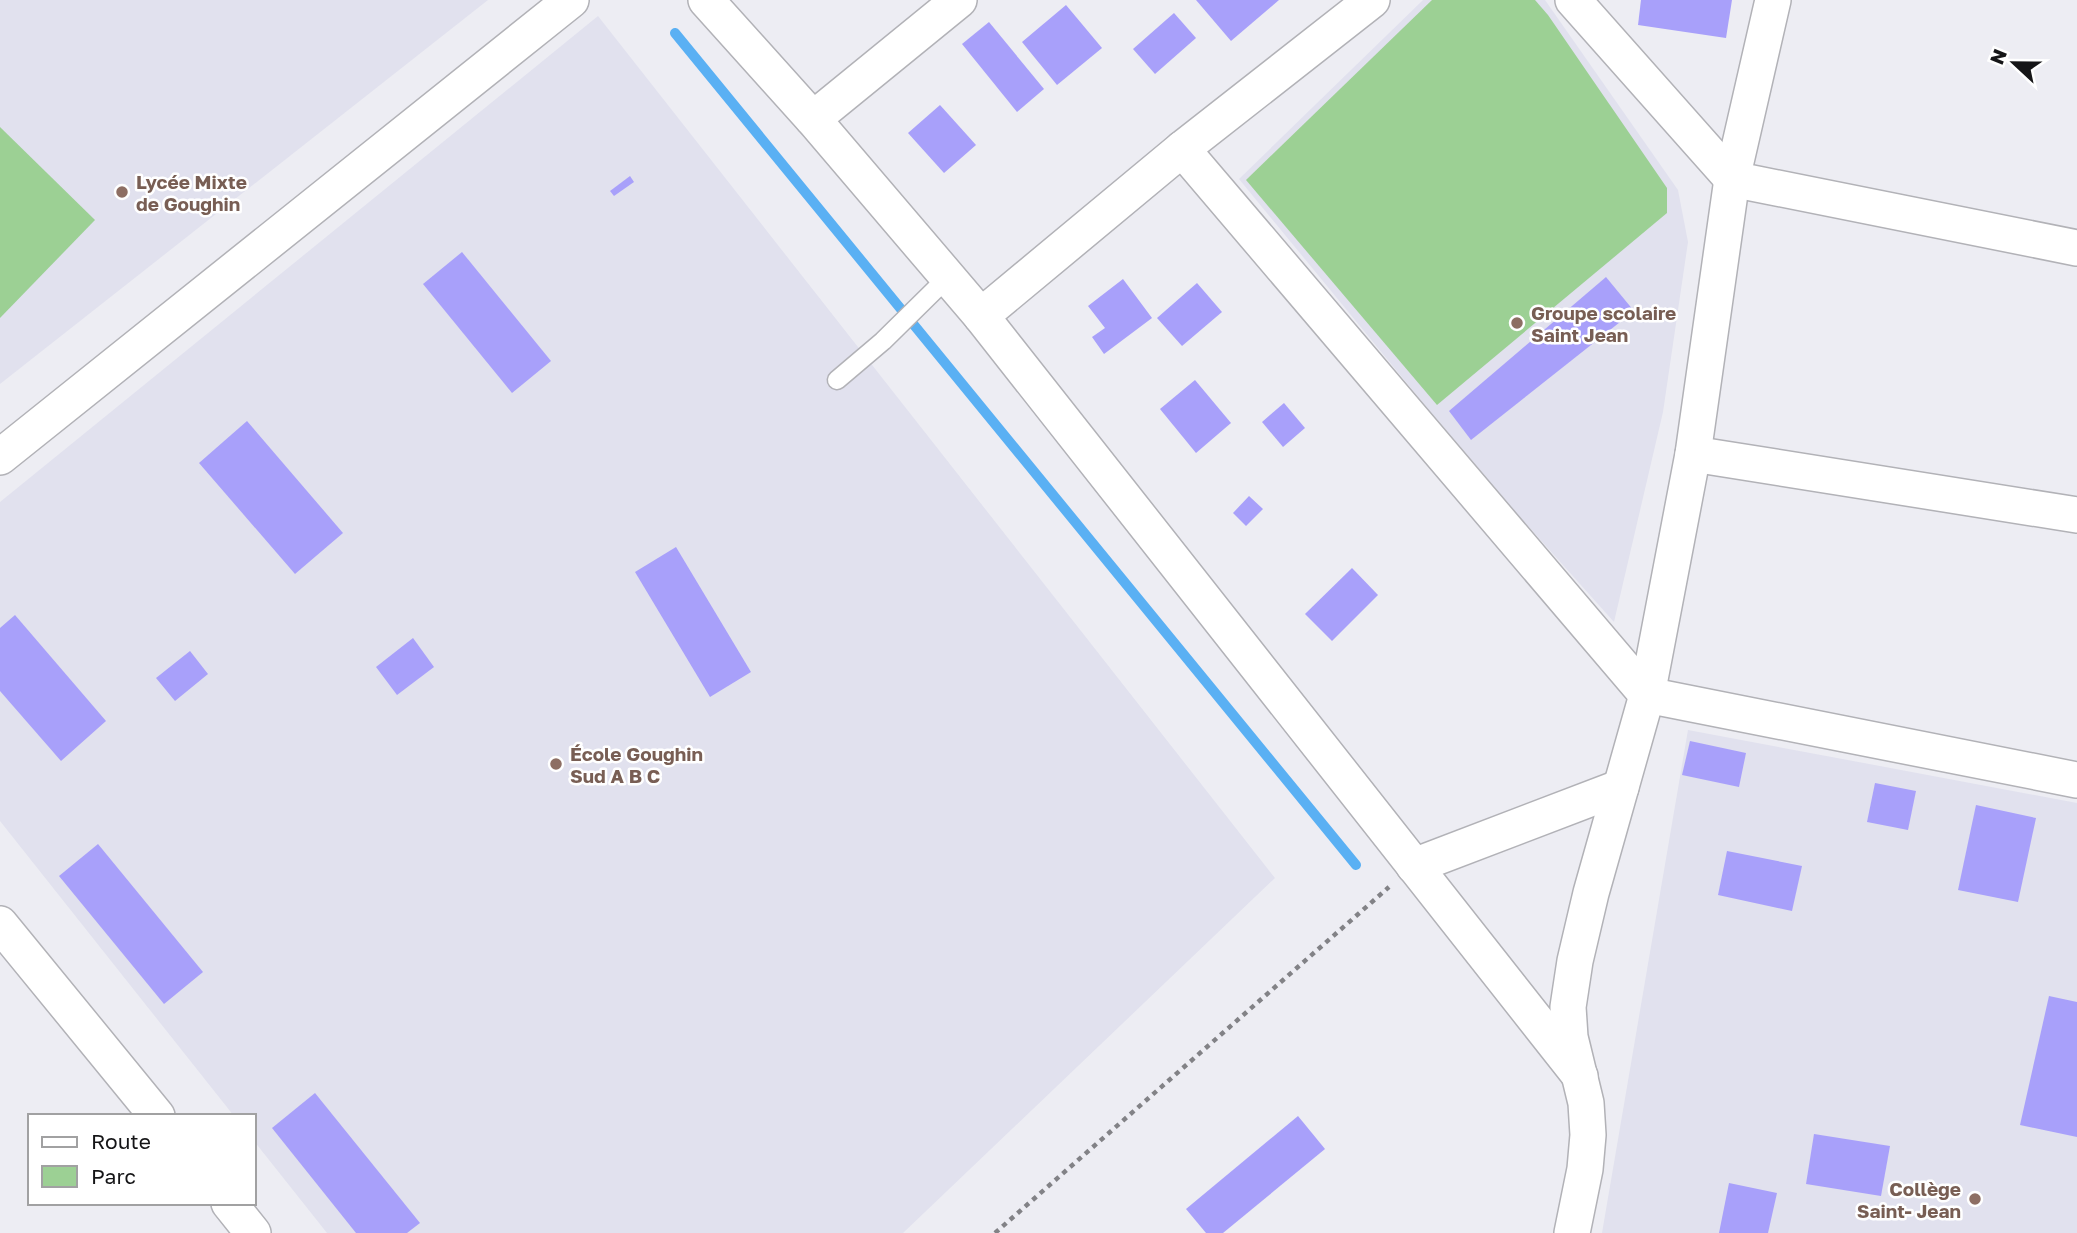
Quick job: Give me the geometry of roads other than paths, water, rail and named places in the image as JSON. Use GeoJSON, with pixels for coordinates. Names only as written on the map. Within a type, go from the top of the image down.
{"type":"FeatureCollection","features":[{"type":"Feature","properties":{"kind":"street"},"geometry":{"type":"LineString","coordinates":[[0,457],[570,0]]}},
{"type":"Feature","properties":{"kind":"street"},"geometry":{"type":"LineString","coordinates":[[706,0],[813,119],[938,287],[981,316],[1580,1076]]}},
{"type":"Feature","properties":{"kind":"street"},"geometry":{"type":"LineString","coordinates":[[813,119],[959,0]]}},
{"type":"Feature","properties":{"kind":"street"},"geometry":{"type":"LineString","coordinates":[[981,316],[1182,149],[1372,0]]}},
{"type":"Feature","properties":{"kind":"street"},"geometry":{"type":"LineString","coordinates":[[1573,0],[1732,178],[2077,248]]}},
{"type":"Feature","properties":{"kind":"street"},"geometry":{"type":"LineString","coordinates":[[1573,1233],[1586,1169],[1588,1135],[1586,1103],[1570,1037],[1574,961],[1647,695],[1693,454],[1732,178],[1773,0]]}},
{"type":"Feature","properties":{"kind":"street"},"geometry":{"type":"LineString","coordinates":[[1182,149],[1647,695],[2077,780]]}},
{"type":"Feature","properties":{"kind":"street"},"geometry":{"type":"LineString","coordinates":[[1693,454],[2077,515]]}},
{"type":"Feature","properties":{"kind":"street"},"geometry":{"type":"LineString","coordinates":[[1414,866],[1621,787]]}},
{"type":"Feature","properties":{"kind":"street"},"geometry":{"type":"LineString","coordinates":[[0,924],[155,1114]]}},
{"type":"Feature","properties":{"kind":"street"},"geometry":{"type":"LineString","coordinates":[[231,1205],[253,1233]]}},
{"type":"Feature","properties":{"kind":"lane"},"geometry":{"type":"LineString","coordinates":[[837,380],[883,341],[938,287]]}},
{"type":"Feature","properties":{"kind":"waterway"},"geometry":{"type":"LineString","coordinates":[[675,33],[1356,865]]}},
{"type":"Feature","properties":{"kind":"place","name":"Lycée Mixte de Goughin"},"geometry":{"type":"Point","coordinates":[122,192]}},
{"type":"Feature","properties":{"kind":"place","name":"Groupe scolaire Saint Jean"},"geometry":{"type":"Point","coordinates":[1517,323]}},
{"type":"Feature","properties":{"kind":"place","name":"École Goughin Sud A B C"},"geometry":{"type":"Point","coordinates":[556,764]}},
{"type":"Feature","properties":{"kind":"place","name":"Collège Saint- Jean"},"geometry":{"type":"Point","coordinates":[1975,1199]}}]}
